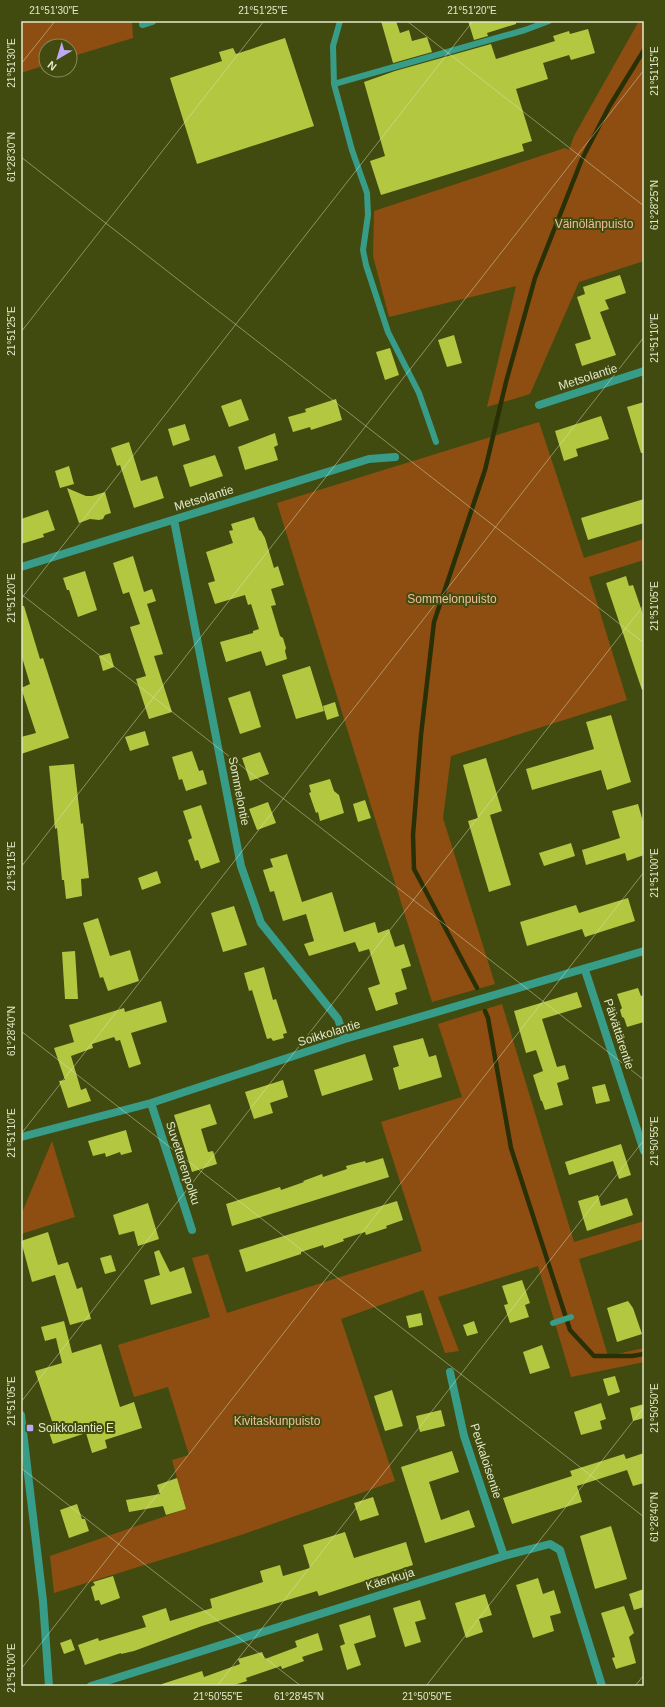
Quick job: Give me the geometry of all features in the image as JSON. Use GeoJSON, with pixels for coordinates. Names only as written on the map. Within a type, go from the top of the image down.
{"type":"FeatureCollection","features":[{"type":"Feature","properties":{"kind":"street"},"geometry":{"type":"LineString","coordinates":[[143,22],[152,21]]}},
{"type":"Feature","properties":{"kind":"street","name":"Metsolantie"},"geometry":{"type":"LineString","coordinates":[[539,405],[644,371]]}},
{"type":"Feature","properties":{"kind":"street","name":"Metsolantie"},"geometry":{"type":"LineString","coordinates":[[21,567],[369,459],[395,457]]}},
{"type":"Feature","properties":{"kind":"street","name":"Sommelontie"},"geometry":{"type":"LineString","coordinates":[[174,520],[241,866],[262,923],[338,1019],[345,1039]]}},
{"type":"Feature","properties":{"kind":"street","name":"Soikkolantie"},"geometry":{"type":"LineString","coordinates":[[21,1137],[151,1103],[345,1039],[585,970],[644,951]]}},
{"type":"Feature","properties":{"kind":"street","name":"Päivättärentie"},"geometry":{"type":"LineString","coordinates":[[585,970],[644,1150]]}},
{"type":"Feature","properties":{"kind":"street","name":"Suvettarenpolku"},"geometry":{"type":"LineString","coordinates":[[151,1103],[192,1230]]}},
{"type":"Feature","properties":{"kind":"street","name":"Peukaloisentie"},"geometry":{"type":"LineString","coordinates":[[450,1372],[464,1436],[504,1556]]}},
{"type":"Feature","properties":{"kind":"street"},"geometry":{"type":"LineString","coordinates":[[21,1415],[43,1601],[49,1686]]}},
{"type":"Feature","properties":{"kind":"street","name":"Käenkuja"},"geometry":{"type":"LineString","coordinates":[[91,1686],[504,1556],[550,1544],[560,1550],[602,1686]]}},
{"type":"Feature","properties":{"kind":"lane"},"geometry":{"type":"LineString","coordinates":[[340,21],[333,46],[334,84],[352,150],[367,193],[368,215],[363,250],[366,265],[388,332],[419,393],[436,442]]}},
{"type":"Feature","properties":{"kind":"lane"},"geometry":{"type":"LineString","coordinates":[[334,84],[525,30],[549,21]]}},
{"type":"Feature","properties":{"kind":"lane"},"geometry":{"type":"LineString","coordinates":[[553,1323],[571,1317]]}},
{"type":"Feature","properties":{"kind":"green space"},"geometry":{"type":"Polygon","coordinates":[[[21,21],[132,21],[133,38],[78,55],[78,38],[38,38],[38,68],[21,73],[21,21]]]}},
{"type":"Feature","properties":{"kind":"green space","name":"Väinölänpuisto"},"geometry":{"type":"Polygon","coordinates":[[[639,21],[644,21],[644,261],[579,282],[530,394],[487,407],[516,286],[389,317],[373,256],[374,211],[565,148],[569,150],[574,136],[639,21]]]}},
{"type":"Feature","properties":{"kind":"green space","name":"Sommelonpuisto"},"geometry":{"type":"Polygon","coordinates":[[[539,422],[584,558],[644,539],[644,560],[589,577],[627,700],[451,756],[443,818],[495,984],[432,1002],[277,503],[539,422]]]}},
{"type":"Feature","properties":{"kind":"green space","name":"Kivitaskunpuisto"},"geometry":{"type":"Polygon","coordinates":[[[502,1004],[574,1242],[644,1221],[644,1239],[579,1259],[608,1356],[644,1348],[644,1362],[571,1377],[538,1266],[438,1297],[459,1351],[445,1353],[423,1290],[341,1319],[395,1481],[238,1536],[54,1593],[50,1556],[186,1509],[172,1460],[189,1455],[168,1387],[134,1397],[118,1345],[210,1317],[192,1258],[208,1254],[227,1313],[422,1251],[381,1122],[462,1097],[438,1024],[502,1004]]]}},
{"type":"Feature","properties":{"kind":"green space"},"geometry":{"type":"Polygon","coordinates":[[[52,1141],[75,1217],[21,1234],[21,1215],[52,1141]]]}},
{"type":"Feature","properties":{"kind":"building"},"geometry":{"type":"Polygon","coordinates":[[[381,21],[396,21],[400,33],[409,30],[412,41],[427,37],[432,52],[393,63],[381,21]]]}},
{"type":"Feature","properties":{"kind":"building"},"geometry":{"type":"Polygon","coordinates":[[[468,21],[516,21],[516,24],[487,33],[488,36],[474,40],[468,21]]]}},
{"type":"Feature","properties":{"kind":"building"},"geometry":{"type":"Polygon","coordinates":[[[588,29],[595,53],[571,60],[569,55],[543,63],[548,79],[516,89],[532,141],[522,144],[524,151],[381,195],[370,161],[385,156],[364,82],[395,71],[491,44],[496,59],[555,41],[553,36],[569,31],[570,34],[588,29]]]}},
{"type":"Feature","properties":{"kind":"building"},"geometry":{"type":"Polygon","coordinates":[[[285,38],[314,126],[197,164],[170,78],[222,61],[219,52],[233,48],[236,54],[285,38]]]}},
{"type":"Feature","properties":{"kind":"building"},"geometry":{"type":"Polygon","coordinates":[[[620,275],[626,293],[605,300],[609,309],[600,312],[616,355],[582,366],[575,344],[591,339],[577,297],[585,294],[583,287],[620,275]]]}},
{"type":"Feature","properties":{"kind":"building"},"geometry":{"type":"Polygon","coordinates":[[[454,335],[462,363],[447,367],[438,340],[454,335]]]}},
{"type":"Feature","properties":{"kind":"building"},"geometry":{"type":"Polygon","coordinates":[[[390,348],[399,375],[385,380],[376,352],[390,348]]]}},
{"type":"Feature","properties":{"kind":"building"},"geometry":{"type":"Polygon","coordinates":[[[241,399],[249,420],[229,427],[221,406],[241,399]]]}},
{"type":"Feature","properties":{"kind":"building"},"geometry":{"type":"Polygon","coordinates":[[[336,399],[342,420],[311,430],[310,427],[293,432],[288,417],[306,412],[305,409],[336,399]]]}},
{"type":"Feature","properties":{"kind":"building"},"geometry":{"type":"Polygon","coordinates":[[[644,402],[644,453],[641,453],[627,407],[644,402]]]}},
{"type":"Feature","properties":{"kind":"building"},"geometry":{"type":"Polygon","coordinates":[[[601,416],[609,439],[576,449],[578,456],[564,461],[555,431],[601,416]]]}},
{"type":"Feature","properties":{"kind":"building"},"geometry":{"type":"Polygon","coordinates":[[[185,424],[190,440],[173,446],[168,429],[185,424]]]}},
{"type":"Feature","properties":{"kind":"building"},"geometry":{"type":"Polygon","coordinates":[[[275,433],[278,445],[274,447],[278,460],[245,470],[238,447],[275,433]]]}},
{"type":"Feature","properties":{"kind":"building"},"geometry":{"type":"Polygon","coordinates":[[[129,442],[141,481],[157,476],[164,498],[134,508],[120,465],[117,466],[111,448],[129,442]]]}},
{"type":"Feature","properties":{"kind":"building"},"geometry":{"type":"Polygon","coordinates":[[[215,455],[223,476],[190,487],[183,465],[215,455]]]}},
{"type":"Feature","properties":{"kind":"building"},"geometry":{"type":"Polygon","coordinates":[[[69,466],[74,484],[60,488],[55,471],[69,466]]]}},
{"type":"Feature","properties":{"kind":"building"},"geometry":{"type":"Polygon","coordinates":[[[67,488],[86,496],[92,496],[105,492],[111,513],[105,515],[103,519],[90,519],[79,523],[67,488]]]}},
{"type":"Feature","properties":{"kind":"building"},"geometry":{"type":"Polygon","coordinates":[[[644,499],[644,523],[588,540],[581,518],[644,499]]]}},
{"type":"Feature","properties":{"kind":"building"},"geometry":{"type":"Polygon","coordinates":[[[48,510],[55,530],[43,534],[44,537],[21,544],[21,519],[48,510]]]}},
{"type":"Feature","properties":{"kind":"building"},"geometry":{"type":"Polygon","coordinates":[[[254,517],[259,530],[265,538],[274,568],[278,566],[284,585],[271,589],[276,605],[271,606],[280,636],[283,638],[287,659],[266,666],[261,651],[226,662],[220,642],[253,633],[253,631],[259,629],[251,604],[248,605],[245,595],[215,604],[208,583],[215,581],[206,552],[233,543],[229,531],[233,530],[231,524],[254,517]]]}},
{"type":"Feature","properties":{"kind":"building"},"geometry":{"type":"Polygon","coordinates":[[[133,556],[144,592],[152,589],[156,601],[147,604],[163,654],[154,656],[172,712],[149,719],[136,679],[146,676],[130,627],[140,624],[129,592],[123,594],[113,563],[133,556]]]}},
{"type":"Feature","properties":{"kind":"building"},"geometry":{"type":"Polygon","coordinates":[[[85,571],[97,610],[78,617],[69,590],[67,590],[63,578],[85,571]]]}},
{"type":"Feature","properties":{"kind":"building"},"geometry":{"type":"Polygon","coordinates":[[[626,576],[629,586],[633,585],[644,617],[644,690],[642,690],[606,583],[626,576]]]}},
{"type":"Feature","properties":{"kind":"building"},"geometry":{"type":"Polygon","coordinates":[[[21,606],[24,606],[40,659],[43,658],[69,738],[21,754],[21,737],[36,733],[21,688],[30,684],[21,654],[21,606]]]}},
{"type":"Feature","properties":{"kind":"building"},"geometry":{"type":"Polygon","coordinates":[[[110,653],[114,667],[103,671],[99,656],[110,653]]]}},
{"type":"Feature","properties":{"kind":"building"},"geometry":{"type":"Polygon","coordinates":[[[310,666],[324,711],[296,719],[282,675],[310,666]]]}},
{"type":"Feature","properties":{"kind":"building"},"geometry":{"type":"Polygon","coordinates":[[[250,691],[261,727],[240,734],[228,698],[250,691]]]}},
{"type":"Feature","properties":{"kind":"building"},"geometry":{"type":"Polygon","coordinates":[[[335,702],[339,716],[327,720],[323,706],[335,702]]]}},
{"type":"Feature","properties":{"kind":"building"},"geometry":{"type":"Polygon","coordinates":[[[611,715],[631,782],[607,790],[601,770],[532,790],[526,769],[594,749],[586,722],[611,715]]]}},
{"type":"Feature","properties":{"kind":"building"},"geometry":{"type":"Polygon","coordinates":[[[145,731],[149,745],[130,751],[125,737],[145,731]]]}},
{"type":"Feature","properties":{"kind":"building"},"geometry":{"type":"Polygon","coordinates":[[[192,751],[199,771],[203,770],[207,784],[186,791],[182,779],[179,780],[172,757],[192,751]]]}},
{"type":"Feature","properties":{"kind":"building"},"geometry":{"type":"Polygon","coordinates":[[[260,752],[269,774],[250,781],[242,758],[260,752]]]}},
{"type":"Feature","properties":{"kind":"building"},"geometry":{"type":"Polygon","coordinates":[[[486,758],[502,811],[490,815],[511,885],[489,892],[468,821],[478,818],[463,765],[486,758]]]}},
{"type":"Feature","properties":{"kind":"building"},"geometry":{"type":"Polygon","coordinates":[[[74,764],[81,824],[83,823],[89,878],[81,879],[82,896],[66,899],[64,880],[62,880],[57,828],[55,829],[49,766],[74,764]]]}},
{"type":"Feature","properties":{"kind":"building"},"geometry":{"type":"Polygon","coordinates":[[[330,779],[334,791],[339,795],[344,813],[320,821],[318,812],[316,813],[309,793],[311,792],[309,785],[330,779]]]}},
{"type":"Feature","properties":{"kind":"building"},"geometry":{"type":"Polygon","coordinates":[[[365,800],[371,818],[358,822],[353,804],[365,800]]]}},
{"type":"Feature","properties":{"kind":"building"},"geometry":{"type":"Polygon","coordinates":[[[268,802],[276,823],[257,830],[249,809],[268,802]]]}},
{"type":"Feature","properties":{"kind":"building"},"geometry":{"type":"Polygon","coordinates":[[[638,804],[644,825],[644,855],[627,861],[625,853],[586,865],[582,850],[620,838],[612,811],[638,804]]]}},
{"type":"Feature","properties":{"kind":"building"},"geometry":{"type":"Polygon","coordinates":[[[201,805],[220,862],[201,869],[198,860],[195,861],[188,840],[192,838],[183,811],[201,805]]]}},
{"type":"Feature","properties":{"kind":"building"},"geometry":{"type":"Polygon","coordinates":[[[571,843],[575,856],[544,866],[539,853],[571,843]]]}},
{"type":"Feature","properties":{"kind":"building"},"geometry":{"type":"Polygon","coordinates":[[[287,854],[302,902],[332,892],[344,932],[375,922],[378,933],[389,929],[395,947],[404,944],[411,966],[401,969],[407,989],[395,993],[398,1004],[376,1011],[368,988],[380,984],[369,949],[359,952],[355,942],[309,956],[304,944],[314,941],[306,914],[283,921],[274,891],[270,892],[263,870],[273,867],[270,859],[287,854]]]}},
{"type":"Feature","properties":{"kind":"building"},"geometry":{"type":"Polygon","coordinates":[[[157,871],[161,883],[142,890],[138,878],[157,871]]]}},
{"type":"Feature","properties":{"kind":"building"},"geometry":{"type":"Polygon","coordinates":[[[628,898],[635,921],[585,937],[582,929],[527,946],[520,922],[576,905],[579,913],[628,898]]]}},
{"type":"Feature","properties":{"kind":"building"},"geometry":{"type":"Polygon","coordinates":[[[234,906],[247,945],[223,952],[211,913],[234,906]]]}},
{"type":"Feature","properties":{"kind":"building"},"geometry":{"type":"Polygon","coordinates":[[[98,918],[110,956],[130,950],[139,981],[108,991],[103,977],[100,978],[83,923],[98,918]]]}},
{"type":"Feature","properties":{"kind":"building"},"geometry":{"type":"Polygon","coordinates":[[[75,951],[78,999],[65,999],[62,952],[75,951]]]}},
{"type":"Feature","properties":{"kind":"building"},"geometry":{"type":"Polygon","coordinates":[[[264,967],[273,1000],[276,999],[287,1033],[283,1034],[284,1038],[273,1041],[271,1038],[267,1039],[252,990],[249,991],[244,973],[264,967]]]}},
{"type":"Feature","properties":{"kind":"building"},"geometry":{"type":"Polygon","coordinates":[[[638,988],[641,996],[644,995],[644,1022],[627,1027],[624,1018],[622,1017],[620,1010],[622,1008],[617,994],[638,988]]]}},
{"type":"Feature","properties":{"kind":"building"},"geometry":{"type":"Polygon","coordinates":[[[577,992],[582,1007],[542,1019],[557,1067],[565,1065],[569,1079],[557,1083],[563,1105],[545,1110],[533,1075],[543,1071],[536,1050],[526,1053],[514,1011],[577,992]]]}},
{"type":"Feature","properties":{"kind":"building"},"geometry":{"type":"Polygon","coordinates":[[[161,1001],[167,1022],[131,1033],[141,1064],[129,1068],[120,1040],[116,1041],[114,1037],[92,1044],[93,1048],[71,1056],[81,1090],[86,1088],[91,1101],[68,1108],[59,1081],[65,1080],[54,1048],[74,1042],[69,1025],[124,1008],[125,1012],[161,1001]]]}},
{"type":"Feature","properties":{"kind":"building"},"geometry":{"type":"Polygon","coordinates":[[[423,1038],[429,1057],[436,1055],[442,1077],[399,1090],[393,1068],[399,1066],[393,1046],[423,1038]]]}},
{"type":"Feature","properties":{"kind":"building"},"geometry":{"type":"Polygon","coordinates":[[[365,1054],[373,1080],[322,1096],[314,1070],[365,1054]]]}},
{"type":"Feature","properties":{"kind":"building"},"geometry":{"type":"Polygon","coordinates":[[[283,1080],[288,1097],[270,1103],[273,1113],[254,1119],[245,1092],[283,1080]]]}},
{"type":"Feature","properties":{"kind":"building"},"geometry":{"type":"Polygon","coordinates":[[[605,1084],[610,1101],[596,1104],[592,1087],[605,1084]]]}},
{"type":"Feature","properties":{"kind":"building"},"geometry":{"type":"Polygon","coordinates":[[[210,1104],[217,1124],[201,1129],[208,1152],[213,1151],[217,1164],[192,1172],[174,1115],[210,1104]]]}},
{"type":"Feature","properties":{"kind":"building"},"geometry":{"type":"Polygon","coordinates":[[[126,1130],[132,1152],[121,1155],[120,1152],[106,1157],[105,1153],[93,1156],[88,1141],[126,1130]]]}},
{"type":"Feature","properties":{"kind":"building"},"geometry":{"type":"Polygon","coordinates":[[[621,1144],[631,1175],[619,1179],[613,1161],[569,1175],[565,1162],[621,1144]]]}},
{"type":"Feature","properties":{"kind":"building"},"geometry":{"type":"Polygon","coordinates":[[[383,1158],[389,1177],[232,1226],[226,1204],[280,1187],[281,1190],[322,1174],[323,1177],[347,1169],[346,1166],[365,1161],[366,1163],[383,1158]]]}},
{"type":"Feature","properties":{"kind":"building"},"geometry":{"type":"Polygon","coordinates":[[[598,1195],[601,1206],[627,1198],[633,1215],[587,1231],[578,1201],[598,1195]]]}},
{"type":"Feature","properties":{"kind":"building"},"geometry":{"type":"Polygon","coordinates":[[[397,1201],[403,1220],[386,1226],[387,1228],[366,1235],[365,1232],[343,1239],[344,1241],[324,1248],[323,1245],[301,1252],[301,1254],[246,1272],[239,1250],[397,1201]]]}},
{"type":"Feature","properties":{"kind":"building"},"geometry":{"type":"Polygon","coordinates":[[[148,1203],[159,1239],[138,1246],[134,1231],[119,1235],[113,1215],[148,1203]]]}},
{"type":"Feature","properties":{"kind":"building"},"geometry":{"type":"Polygon","coordinates":[[[48,1232],[58,1265],[68,1262],[77,1289],[82,1287],[91,1319],[70,1325],[55,1275],[32,1282],[21,1241],[48,1232]]]}},
{"type":"Feature","properties":{"kind":"building"},"geometry":{"type":"Polygon","coordinates":[[[159,1250],[170,1272],[184,1267],[192,1293],[151,1305],[144,1280],[160,1275],[154,1252],[159,1250]]]}},
{"type":"Feature","properties":{"kind":"building"},"geometry":{"type":"Polygon","coordinates":[[[111,1255],[116,1271],[105,1274],[100,1258],[111,1255]]]}},
{"type":"Feature","properties":{"kind":"building"},"geometry":{"type":"Polygon","coordinates":[[[522,1280],[530,1303],[525,1305],[529,1317],[510,1323],[504,1305],[508,1304],[502,1286],[522,1280]]]}},
{"type":"Feature","properties":{"kind":"building"},"geometry":{"type":"Polygon","coordinates":[[[628,1301],[633,1308],[642,1334],[617,1342],[607,1308],[628,1301]]]}},
{"type":"Feature","properties":{"kind":"building"},"geometry":{"type":"Polygon","coordinates":[[[421,1313],[423,1325],[409,1328],[406,1316],[421,1313]]]}},
{"type":"Feature","properties":{"kind":"building"},"geometry":{"type":"Polygon","coordinates":[[[64,1321],[72,1353],[101,1344],[120,1407],[134,1402],[142,1428],[105,1440],[107,1448],[92,1453],[86,1433],[53,1444],[48,1429],[54,1427],[35,1371],[62,1363],[56,1338],[45,1341],[41,1327],[64,1321]]]}},
{"type":"Feature","properties":{"kind":"building"},"geometry":{"type":"Polygon","coordinates":[[[474,1321],[478,1333],[467,1336],[463,1325],[474,1321]]]}},
{"type":"Feature","properties":{"kind":"building"},"geometry":{"type":"Polygon","coordinates":[[[542,1345],[550,1368],[530,1374],[523,1352],[542,1345]]]}},
{"type":"Feature","properties":{"kind":"building"},"geometry":{"type":"Polygon","coordinates":[[[615,1376],[620,1392],[608,1396],[603,1379],[615,1376]]]}},
{"type":"Feature","properties":{"kind":"building"},"geometry":{"type":"Polygon","coordinates":[[[392,1390],[403,1426],[385,1431],[374,1396],[392,1390]]]}},
{"type":"Feature","properties":{"kind":"building"},"geometry":{"type":"Polygon","coordinates":[[[601,1403],[606,1419],[600,1421],[602,1429],[581,1435],[574,1412],[601,1403]]]}},
{"type":"Feature","properties":{"kind":"building"},"geometry":{"type":"Polygon","coordinates":[[[644,1404],[644,1418],[633,1421],[630,1408],[644,1404]]]}},
{"type":"Feature","properties":{"kind":"building"},"geometry":{"type":"Polygon","coordinates":[[[441,1410],[445,1426],[420,1432],[416,1416],[441,1410]]]}},
{"type":"Feature","properties":{"kind":"building"},"geometry":{"type":"Polygon","coordinates":[[[452,1451],[459,1472],[429,1482],[441,1520],[469,1510],[475,1527],[425,1543],[401,1467],[452,1451]]]}},
{"type":"Feature","properties":{"kind":"building"},"geometry":{"type":"Polygon","coordinates":[[[644,1453],[644,1483],[633,1486],[627,1470],[577,1486],[582,1502],[512,1524],[503,1498],[572,1476],[570,1471],[624,1454],[626,1459],[644,1453]]]}},
{"type":"Feature","properties":{"kind":"building"},"geometry":{"type":"Polygon","coordinates":[[[177,1478],[186,1509],[166,1515],[163,1506],[129,1512],[126,1500],[160,1494],[157,1485],[177,1478]]]}},
{"type":"Feature","properties":{"kind":"building"},"geometry":{"type":"Polygon","coordinates":[[[373,1497],[379,1515],[360,1521],[354,1503],[373,1497]]]}},
{"type":"Feature","properties":{"kind":"building"},"geometry":{"type":"Polygon","coordinates":[[[77,1504],[82,1519],[85,1519],[89,1531],[69,1538],[60,1510],[77,1504]]]}},
{"type":"Feature","properties":{"kind":"building"},"geometry":{"type":"Polygon","coordinates":[[[611,1526],[627,1579],[595,1589],[580,1536],[611,1526]]]}},
{"type":"Feature","properties":{"kind":"building"},"geometry":{"type":"Polygon","coordinates":[[[345,1532],[354,1558],[406,1542],[413,1565],[319,1596],[317,1591],[202,1626],[134,1651],[121,1653],[85,1665],[78,1645],[98,1638],[99,1641],[146,1627],[142,1616],[166,1608],[170,1621],[212,1608],[210,1599],[263,1582],[260,1571],[280,1565],[283,1576],[310,1568],[303,1545],[345,1532]]]}},
{"type":"Feature","properties":{"kind":"building"},"geometry":{"type":"Polygon","coordinates":[[[113,1576],[120,1598],[101,1605],[99,1600],[95,1601],[91,1587],[95,1585],[93,1582],[113,1576]]]}},
{"type":"Feature","properties":{"kind":"building"},"geometry":{"type":"Polygon","coordinates":[[[538,1578],[543,1594],[554,1590],[561,1613],[550,1616],[554,1631],[533,1638],[516,1585],[538,1578]]]}},
{"type":"Feature","properties":{"kind":"building"},"geometry":{"type":"Polygon","coordinates":[[[644,1589],[644,1607],[634,1610],[629,1594],[644,1589]]]}},
{"type":"Feature","properties":{"kind":"building"},"geometry":{"type":"Polygon","coordinates":[[[485,1594],[492,1615],[479,1619],[483,1632],[466,1638],[455,1603],[485,1594]]]}},
{"type":"Feature","properties":{"kind":"building"},"geometry":{"type":"Polygon","coordinates":[[[420,1600],[426,1619],[415,1622],[421,1642],[405,1647],[393,1608],[420,1600]]]}},
{"type":"Feature","properties":{"kind":"building"},"geometry":{"type":"Polygon","coordinates":[[[624,1606],[634,1633],[629,1637],[636,1663],[616,1669],[612,1658],[615,1657],[601,1613],[624,1606]]]}},
{"type":"Feature","properties":{"kind":"building"},"geometry":{"type":"Polygon","coordinates":[[[370,1615],[376,1637],[354,1644],[361,1665],[347,1670],[340,1646],[345,1644],[339,1625],[370,1615]]]}},
{"type":"Feature","properties":{"kind":"building"},"geometry":{"type":"Polygon","coordinates":[[[318,1633],[323,1650],[302,1657],[304,1661],[282,1669],[281,1666],[246,1678],[247,1681],[231,1686],[162,1686],[162,1684],[202,1671],[204,1677],[240,1664],[238,1659],[262,1652],[265,1659],[297,1647],[295,1641],[318,1633]]]}},
{"type":"Feature","properties":{"kind":"building"},"geometry":{"type":"Polygon","coordinates":[[[71,1639],[75,1650],[64,1654],[60,1643],[71,1639]]]}},
{"type":"Feature","properties":{"kind":"waterway"},"geometry":{"type":"LineString","coordinates":[[477,988],[414,869],[413,835],[421,735],[434,622],[485,470],[506,382],[535,278],[582,159],[609,107],[644,50]]}},
{"type":"Feature","properties":{"kind":"waterway"},"geometry":{"type":"LineString","coordinates":[[485,1011],[488,1018],[511,1148],[570,1330],[594,1356],[632,1356],[644,1354]]}},
{"type":"Feature","properties":{"kind":"place","name":"Soikkolantie E"},"geometry":{"type":"Point","coordinates":[30,1428]}}]}
